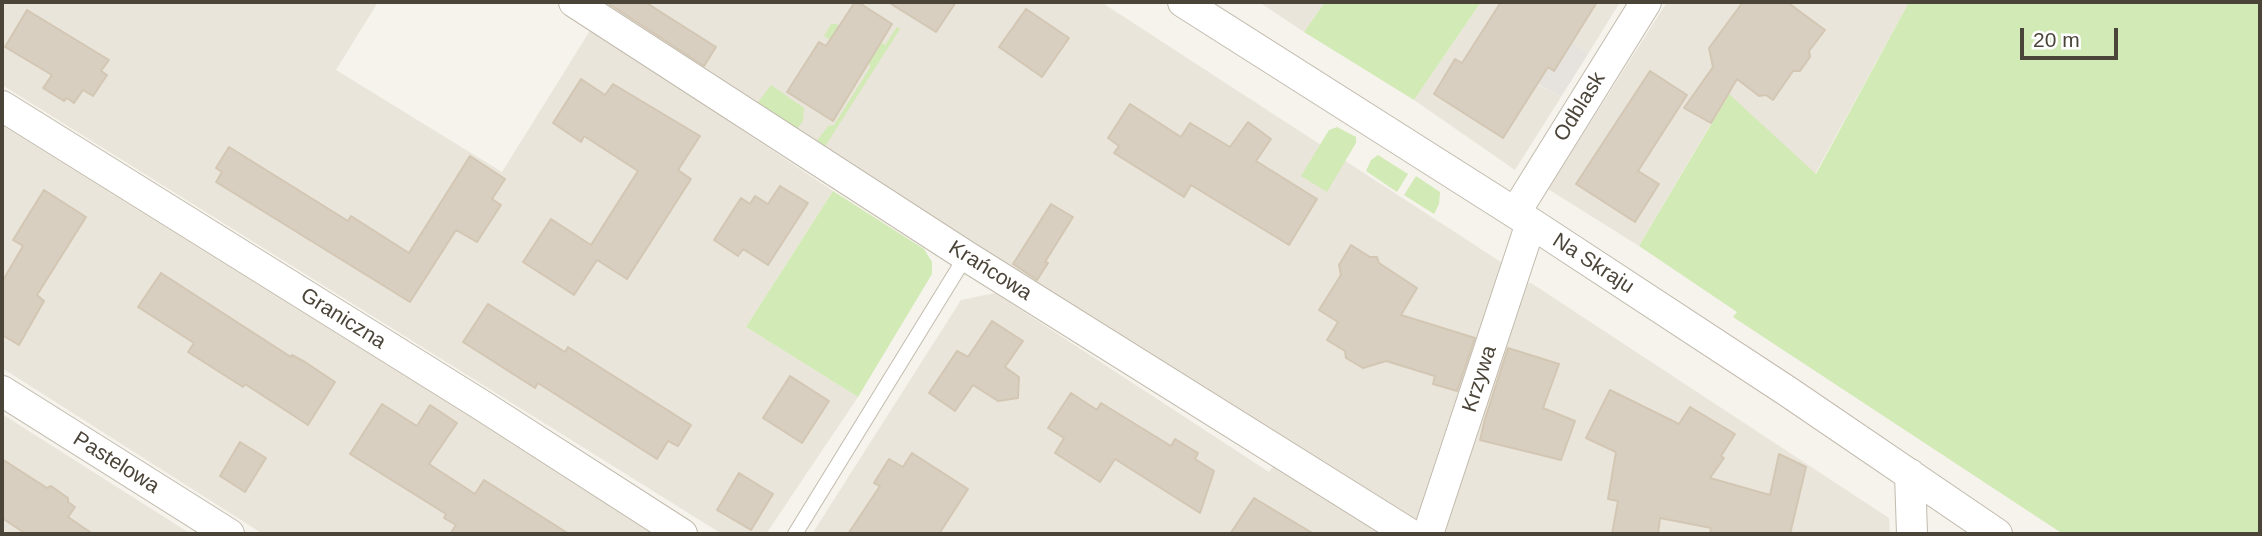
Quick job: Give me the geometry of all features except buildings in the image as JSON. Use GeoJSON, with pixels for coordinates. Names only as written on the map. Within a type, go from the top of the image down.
{"type":"FeatureCollection","features":[{"type":"Feature","properties":{"kind":"street","name":"Krańcowa"},"geometry":{"type":"LineString","coordinates":[[574,2],[966,256],[1410,534]]}},
{"type":"Feature","properties":{"kind":"street","name":"Na Skraju"},"geometry":{"type":"LineString","coordinates":[[1183,2],[1523,218],[1787,391],[1997,534]]}},
{"type":"Feature","properties":{"kind":"street","name":"Odblask"},"geometry":{"type":"LineString","coordinates":[[1523,218],[1646,2]]}},
{"type":"Feature","properties":{"kind":"street","name":"Graniczna"},"geometry":{"type":"LineString","coordinates":[[2,106],[483,406],[682,534]]}},
{"type":"Feature","properties":{"kind":"street","name":"Krzywa"},"geometry":{"type":"LineString","coordinates":[[1428,534],[1523,218]]}},
{"type":"Feature","properties":{"kind":"street","name":"Pastelowa"},"geometry":{"type":"LineString","coordinates":[[2,391],[229,534]]}},
{"type":"Feature","properties":{"kind":"street"},"geometry":{"type":"LineString","coordinates":[[1910,474],[1912,534]]}},
{"type":"Feature","properties":{"kind":"lane"},"geometry":{"type":"LineString","coordinates":[[795,534],[966,256]]}},
{"type":"Feature","properties":{"kind":"shaded area"},"geometry":{"type":"Polygon","coordinates":[[[2,2],[378,2],[336,70],[502,172],[591,29],[833,191],[746,327],[858,397],[766,534],[722,534],[2,85],[2,2]]]}},
{"type":"Feature","properties":{"kind":"shaded area"},"geometry":{"type":"Polygon","coordinates":[[[593,2],[1101,2],[1507,266],[1420,519],[1412,526],[593,2]]]}},
{"type":"Feature","properties":{"kind":"shaded area"},"geometry":{"type":"Polygon","coordinates":[[[1259,2],[1325,2],[1304,32],[1259,2]]]}},
{"type":"Feature","properties":{"kind":"shaded area"},"geometry":{"type":"Polygon","coordinates":[[[1481,2],[1620,2],[1588,54],[1557,31],[1527,79],[1561,97],[1515,170],[1414,100],[1481,2]]]}},
{"type":"Feature","properties":{"kind":"shaded area"},"geometry":{"type":"Polygon","coordinates":[[[1667,2],[1909,2],[1815,174],[1726,98],[1639,246],[1548,189],[1667,2]]]}},
{"type":"Feature","properties":{"kind":"shaded area"},"geometry":{"type":"Polygon","coordinates":[[[1557,30],[1588,54],[1561,97],[1527,78],[1557,30]]]}},
{"type":"Feature","properties":{"kind":"shaded area"},"geometry":{"type":"Polygon","coordinates":[[[2,119],[659,534],[263,534],[2,368],[2,119]]]}},
{"type":"Feature","properties":{"kind":"shaded area"},"geometry":{"type":"Polygon","coordinates":[[[1531,283],[1889,518],[1890,534],[1442,534],[1522,284],[1531,283]]]}},
{"type":"Feature","properties":{"kind":"shaded area"},"geometry":{"type":"Polygon","coordinates":[[[995,293],[1269,472],[1276,463],[1387,534],[812,534],[961,300],[995,293]]]}},
{"type":"Feature","properties":{"kind":"shaded area"},"geometry":{"type":"Polygon","coordinates":[[[2,414],[191,534],[2,534],[2,414]]]}},
{"type":"Feature","properties":{"kind":"green space"},"geometry":{"type":"Polygon","coordinates":[[[1325,2],[1481,2],[1414,100],[1304,32],[1325,2]]]}},
{"type":"Feature","properties":{"kind":"green space"},"geometry":{"type":"Polygon","coordinates":[[[1909,2],[2260,2],[2259,534],[2063,534],[1733,317],[1737,312],[1639,246],[1729,94],[1816,174],[1909,2]]]}},
{"type":"Feature","properties":{"kind":"green space"},"geometry":{"type":"Polygon","coordinates":[[[831,24],[858,36],[862,30],[885,45],[897,27],[900,29],[824,148],[816,142],[828,126],[834,125],[871,66],[824,36],[831,24]]]}},
{"type":"Feature","properties":{"kind":"green space"},"geometry":{"type":"Polygon","coordinates":[[[771,85],[804,108],[803,121],[796,130],[757,104],[771,85]]]}},
{"type":"Feature","properties":{"kind":"green space"},"geometry":{"type":"Polygon","coordinates":[[[1337,127],[1356,137],[1356,143],[1327,192],[1301,176],[1329,130],[1337,127]]]}},
{"type":"Feature","properties":{"kind":"green space"},"geometry":{"type":"Polygon","coordinates":[[[1378,155],[1408,174],[1397,192],[1366,171],[1371,160],[1378,155]]]}},
{"type":"Feature","properties":{"kind":"green space"},"geometry":{"type":"Polygon","coordinates":[[[1416,176],[1440,192],[1439,204],[1434,214],[1404,195],[1416,176]]]}},
{"type":"Feature","properties":{"kind":"green space"},"geometry":{"type":"Polygon","coordinates":[[[833,191],[924,249],[932,262],[932,274],[858,397],[746,327],[833,191]]]}}]}
